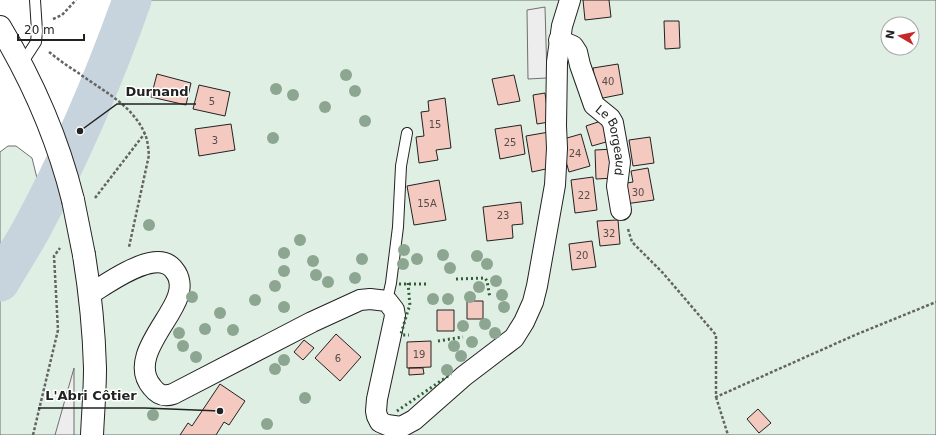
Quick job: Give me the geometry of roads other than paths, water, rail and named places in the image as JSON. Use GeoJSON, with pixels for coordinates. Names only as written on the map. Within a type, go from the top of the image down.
{"type":"FeatureCollection","features":[{"type":"Feature","properties":{"kind":"main road"},"geometry":{"type":"LineString","coordinates":[[0,26],[21,65],[45,116],[72,195],[90,294],[95,369],[92,435]]}},
{"type":"Feature","properties":{"kind":"street"},"geometry":{"type":"LineString","coordinates":[[90,294],[124,273],[144,264],[159,262],[172,266],[178,277],[179,291],[158,330],[146,361],[145,373],[146,378],[153,389],[162,395],[173,394],[312,322],[360,300],[374,299],[387,301],[394,310],[395,316],[376,411],[377,416],[380,422],[387,425],[402,427],[414,420],[464,376],[514,338],[518,333],[533,302],[541,266],[555,185],[557,148],[556,75],[564,3]]}},
{"type":"Feature","properties":{"kind":"street","name":"Le Borgeaud"},"geometry":{"type":"LineString","coordinates":[[560,40],[573,46],[577,52],[594,105],[610,118],[613,123],[620,162],[617,186],[621,210]]}},
{"type":"Feature","properties":{"kind":"lane"},"geometry":{"type":"LineString","coordinates":[[21,65],[33,49],[36,42],[37,23],[35,0]]}},
{"type":"Feature","properties":{"kind":"lane"},"geometry":{"type":"LineString","coordinates":[[387,301],[392,283],[398,227],[401,166],[407,133]]}},
{"type":"Feature","properties":{"kind":"waterway"},"geometry":{"type":"LineString","coordinates":[[0,282],[31,230],[60,174],[86,117],[132,0]]}},
{"type":"Feature","properties":{"kind":"place","name":"Durnand"},"geometry":{"type":"Point","coordinates":[80,131]}},
{"type":"Feature","properties":{"kind":"place","name":"L'Abri Côtier"},"geometry":{"type":"Point","coordinates":[220,411]}}]}
